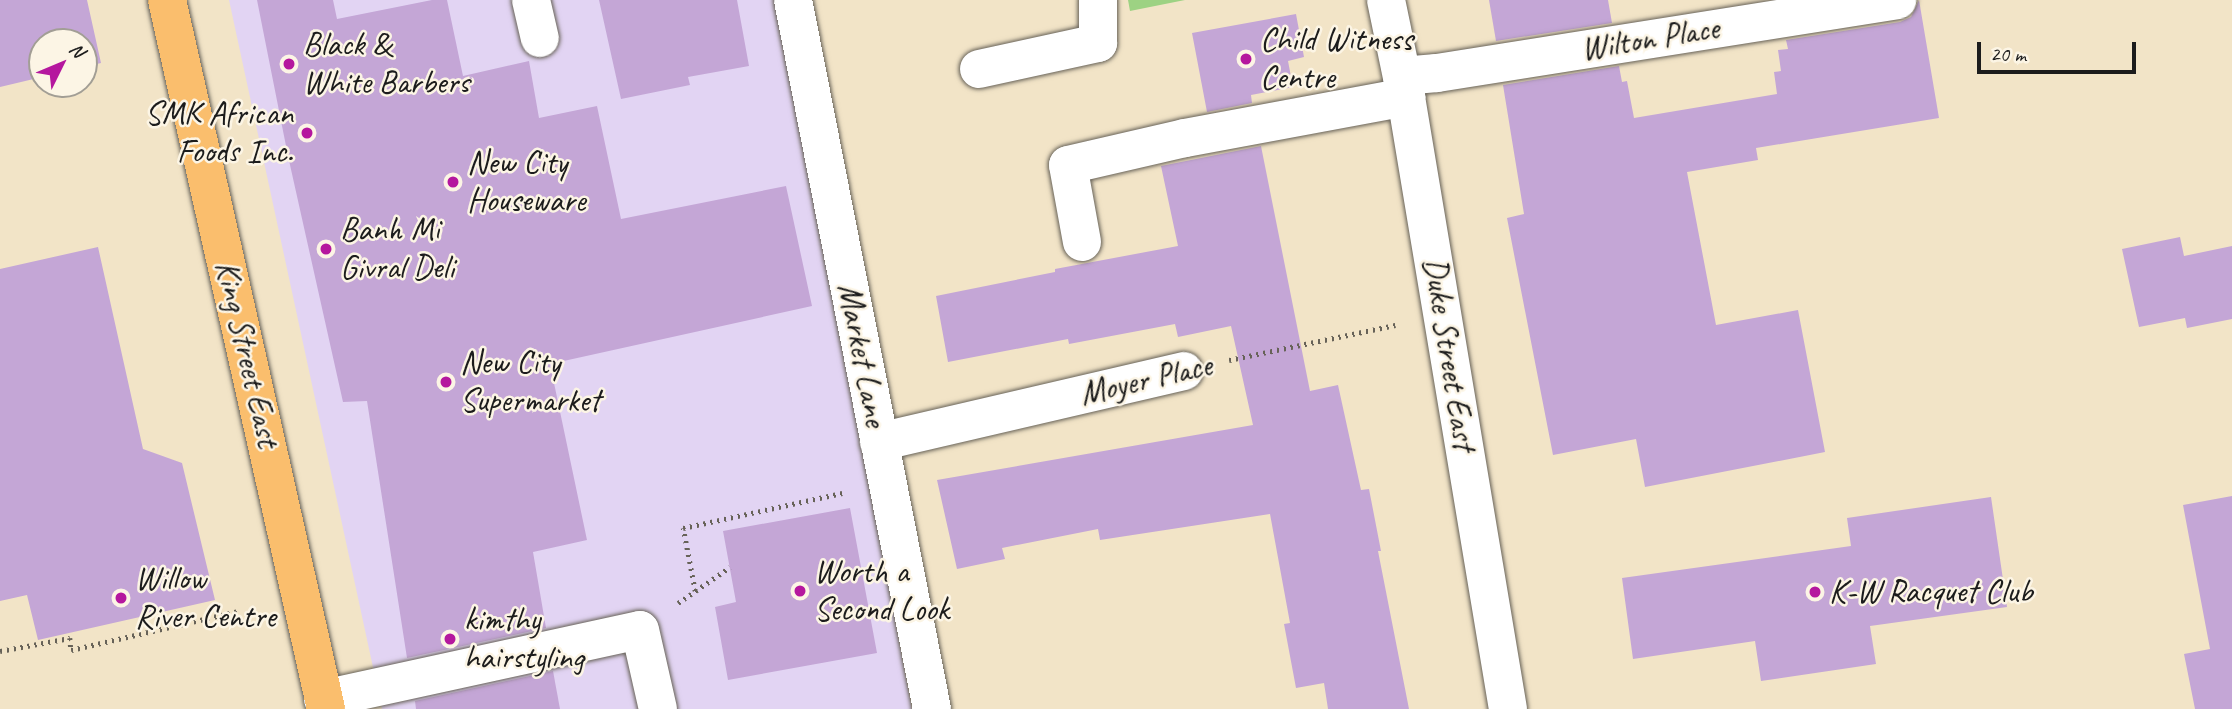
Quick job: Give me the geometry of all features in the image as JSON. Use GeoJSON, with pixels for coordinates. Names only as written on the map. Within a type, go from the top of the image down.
{"type":"FeatureCollection","features":[{"type":"Feature","properties":{"kind":"main road","name":"King Street East"},"geometry":{"type":"LineString","coordinates":[[167,0],[324,704]]}},
{"type":"Feature","properties":{"kind":"street"},"geometry":{"type":"LineString","coordinates":[[531,0],[540,38]]}},
{"type":"Feature","properties":{"kind":"street","name":"Market Lane"},"geometry":{"type":"LineString","coordinates":[[793,0],[932,709]]}},
{"type":"Feature","properties":{"kind":"street"},"geometry":{"type":"LineString","coordinates":[[979,69],[1098,43],[1098,0]]}},
{"type":"Feature","properties":{"kind":"street","name":"Duke Street East"},"geometry":{"type":"LineString","coordinates":[[1385,0],[1404,86],[1508,709]]}},
{"type":"Feature","properties":{"kind":"street","name":"Wilton Place"},"geometry":{"type":"LineString","coordinates":[[1082,243],[1068,165],[1404,86],[1437,73],[1897,0]]}},
{"type":"Feature","properties":{"kind":"street","name":"Moyer Place"},"geometry":{"type":"LineString","coordinates":[[879,442],[1184,371]]}},
{"type":"Feature","properties":{"kind":"street"},"geometry":{"type":"LineString","coordinates":[[324,704],[640,630],[658,709]]}},
{"type":"Feature","properties":{"kind":"path","name":"Moyer Place"},"geometry":{"type":"LineString","coordinates":[[1184,371],[1405,323]]}},
{"type":"Feature","properties":{"kind":"path"},"geometry":{"type":"LineString","coordinates":[[695,591],[683,528],[887,483]]}},
{"type":"Feature","properties":{"kind":"path"},"geometry":{"type":"LineString","coordinates":[[640,630],[730,567]]}},
{"type":"Feature","properties":{"kind":"path"},"geometry":{"type":"LineString","coordinates":[[0,651],[70,638],[71,650],[238,611]]}},
{"type":"Feature","properties":{"kind":"shaded area"},"geometry":{"type":"Polygon","coordinates":[[[229,0],[777,0],[912,709],[382,709],[229,0]]]}},
{"type":"Feature","properties":{"kind":"green space"},"geometry":{"type":"Polygon","coordinates":[[[1128,0],[1185,0],[1130,11],[1128,0]]]}},
{"type":"Feature","properties":{"kind":"building"},"geometry":{"type":"Polygon","coordinates":[[[0,0],[87,0],[93,28],[28,28],[28,80],[0,87],[0,0]]]}},
{"type":"Feature","properties":{"kind":"building"},"geometry":{"type":"Polygon","coordinates":[[[257,0],[333,0],[337,19],[432,0],[447,0],[463,76],[529,61],[539,118],[597,106],[621,219],[786,186],[812,306],[550,364],[587,540],[533,552],[546,628],[407,658],[367,401],[343,402],[288,156],[257,0]]]}},
{"type":"Feature","properties":{"kind":"building"},"geometry":{"type":"Polygon","coordinates":[[[599,0],[737,0],[749,66],[688,77],[690,85],[621,99],[599,0]]]}},
{"type":"Feature","properties":{"kind":"building"},"geometry":{"type":"Polygon","coordinates":[[[1489,0],[1608,0],[1612,23],[1496,41],[1489,0]]]}},
{"type":"Feature","properties":{"kind":"building"},"geometry":{"type":"Polygon","coordinates":[[[1919,0],[1939,118],[1756,148],[1758,160],[1687,172],[1716,325],[1798,310],[1825,452],[1645,487],[1636,439],[1553,455],[1507,218],[1524,214],[1503,85],[1619,66],[1622,82],[1627,81],[1634,118],[1777,94],[1774,72],[1781,71],[1778,50],[1788,49],[1786,40],[1900,22],[1911,17],[1919,0]]]}},
{"type":"Feature","properties":{"kind":"building","name":"Child Witness Centre"},"geometry":{"type":"Polygon","coordinates":[[[1296,14],[1304,57],[1288,61],[1293,87],[1251,95],[1252,103],[1207,112],[1192,33],[1296,14]]]}},
{"type":"Feature","properties":{"kind":"building"},"geometry":{"type":"Polygon","coordinates":[[[1261,146],[1310,391],[1338,385],[1361,490],[1369,489],[1381,551],[1378,551],[1409,709],[1328,709],[1324,683],[1296,688],[1284,624],[1290,623],[1270,514],[1100,540],[1098,529],[1002,548],[1005,559],[957,569],[937,480],[1253,425],[1231,326],[1178,337],[1175,324],[1069,344],[1068,339],[948,362],[936,296],[1055,272],[1055,269],[1178,246],[1161,166],[1261,146]]]}},
{"type":"Feature","properties":{"kind":"building"},"geometry":{"type":"Polygon","coordinates":[[[2180,237],[2184,256],[2232,246],[2232,319],[2187,328],[2185,318],[2139,327],[2122,249],[2180,237]]]}},
{"type":"Feature","properties":{"kind":"building"},"geometry":{"type":"Polygon","coordinates":[[[98,247],[143,449],[182,463],[215,600],[38,640],[27,595],[0,601],[0,269],[98,247]]]}},
{"type":"Feature","properties":{"kind":"building"},"geometry":{"type":"Polygon","coordinates":[[[2232,496],[2232,709],[2195,709],[2184,654],[2210,649],[2183,505],[2232,496]]]}},
{"type":"Feature","properties":{"kind":"building","name":"K-W Racquet Club"},"geometry":{"type":"Polygon","coordinates":[[[1991,497],[2007,607],[1870,626],[1876,664],[1761,681],[1755,641],[1633,659],[1622,578],[1851,546],[1847,518],[1991,497]]]}},
{"type":"Feature","properties":{"kind":"building","name":"Worth a Second Look"},"geometry":{"type":"Polygon","coordinates":[[[850,508],[877,653],[728,680],[715,607],[736,602],[723,531],[850,508]]]}},
{"type":"Feature","properties":{"kind":"building"},"geometry":{"type":"Polygon","coordinates":[[[553,671],[560,709],[416,709],[415,701],[553,671]]]}},
{"type":"Feature","properties":{"kind":"place","name":"Child Witness Centre"},"geometry":{"type":"Point","coordinates":[1246,59]}},
{"type":"Feature","properties":{"kind":"place","name":"Black & White Barbers"},"geometry":{"type":"Point","coordinates":[289,64]}},
{"type":"Feature","properties":{"kind":"place","name":"SMK African Foods Inc."},"geometry":{"type":"Point","coordinates":[307,133]}},
{"type":"Feature","properties":{"kind":"place","name":"New City Houseware"},"geometry":{"type":"Point","coordinates":[453,182]}},
{"type":"Feature","properties":{"kind":"place","name":"Banh Mi Givral Deli"},"geometry":{"type":"Point","coordinates":[326,249]}},
{"type":"Feature","properties":{"kind":"place","name":"New City Supermarket"},"geometry":{"type":"Point","coordinates":[446,382]}},
{"type":"Feature","properties":{"kind":"place","name":"Worth a Second Look"},"geometry":{"type":"Point","coordinates":[800,591]}},
{"type":"Feature","properties":{"kind":"place","name":"K-W Racquet Club"},"geometry":{"type":"Point","coordinates":[1815,592]}},
{"type":"Feature","properties":{"kind":"place","name":"Willow River Centre"},"geometry":{"type":"Point","coordinates":[121,598]}},
{"type":"Feature","properties":{"kind":"place","name":"kimthy hairstyling"},"geometry":{"type":"Point","coordinates":[450,639]}}]}
